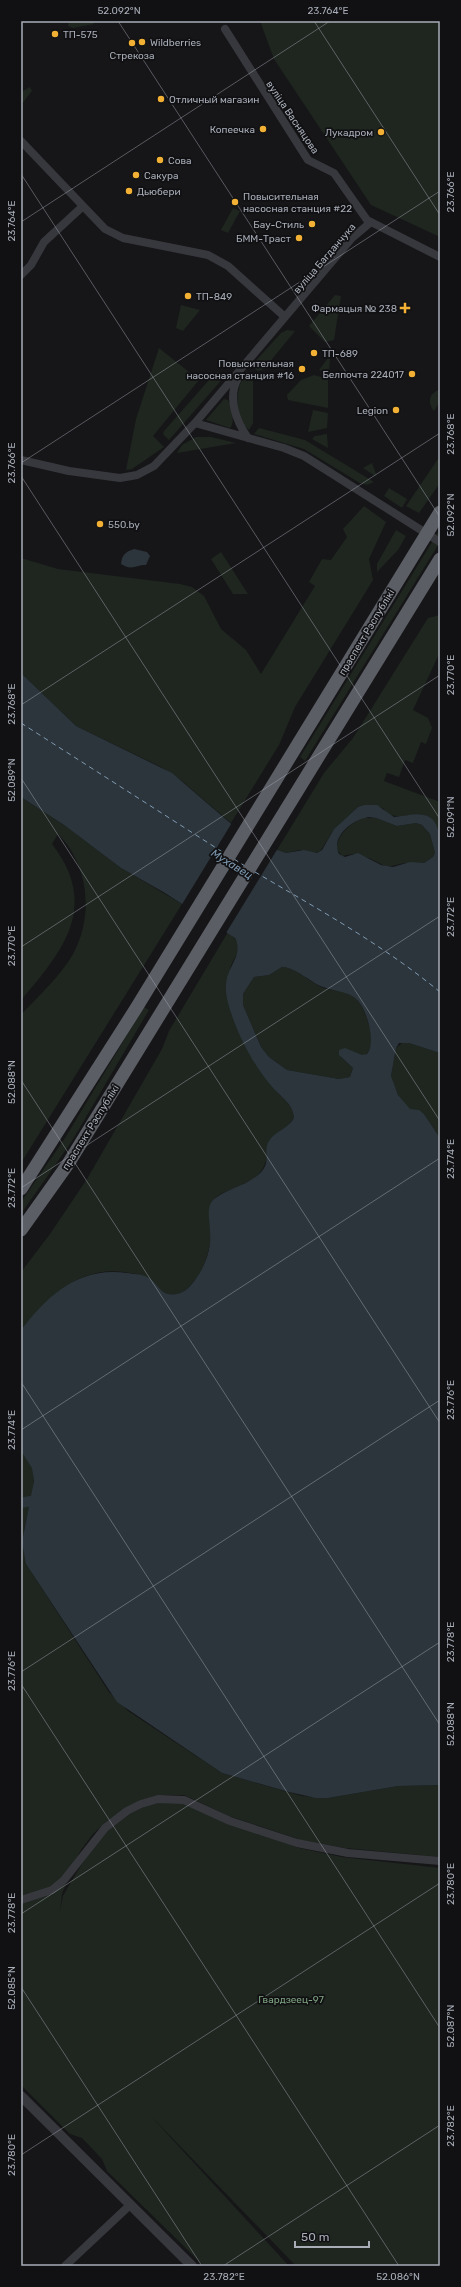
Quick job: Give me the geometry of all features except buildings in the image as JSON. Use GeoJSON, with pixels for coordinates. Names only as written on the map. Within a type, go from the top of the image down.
{"type":"FeatureCollection","features":[{"type":"Feature","properties":{"kind":"highway","name":"праспект Рэспублікі"},"geometry":{"type":"LineString","coordinates":[[21,1189],[135,1010],[440,512]]}},
{"type":"Feature","properties":{"kind":"highway","name":"праспект Рэспублікі"},"geometry":{"type":"LineString","coordinates":[[21,1230],[68,1164],[440,558]]}},
{"type":"Feature","properties":{"kind":"street","name":"вуліца Васняцова"},"geometry":{"type":"LineString","coordinates":[[225,29],[303,154],[315,165],[334,173],[358,209],[371,222]]}},
{"type":"Feature","properties":{"kind":"street"},"geometry":{"type":"LineString","coordinates":[[21,141],[82,207],[105,229],[118,236],[208,255],[228,266],[285,317]]}},
{"type":"Feature","properties":{"kind":"street"},"geometry":{"type":"LineString","coordinates":[[21,275],[31,265],[44,242],[82,207]]}},
{"type":"Feature","properties":{"kind":"street","name":"вуліца Багданчука"},"geometry":{"type":"LineString","coordinates":[[21,460],[69,470],[128,478],[154,466],[244,367],[352,238],[371,222],[440,257]]}},
{"type":"Feature","properties":{"kind":"street","name":"вуліца Багданчука"},"geometry":{"type":"LineString","coordinates":[[244,367],[233,388],[232,396],[238,424],[248,438]]}},
{"type":"Feature","properties":{"kind":"street"},"geometry":{"type":"LineString","coordinates":[[194,423],[284,448],[304,456],[440,542]]}},
{"type":"Feature","properties":{"kind":"street"},"geometry":{"type":"LineString","coordinates":[[21,1900],[52,1890],[64,1880],[104,1828],[127,1811],[141,1804],[158,1799],[184,1800],[230,1821],[297,1843],[348,1853],[430,1858],[440,1861]]}},
{"type":"Feature","properties":{"kind":"street"},"geometry":{"type":"LineString","coordinates":[[21,2096],[192,2266]]}},
{"type":"Feature","properties":{"kind":"street"},"geometry":{"type":"LineString","coordinates":[[65,2266],[130,2204]]}},
{"type":"Feature","properties":{"kind":"green space"},"geometry":{"type":"Polygon","coordinates":[[[69,21],[93,21],[94,24],[73,28],[68,26],[69,21]]]}},
{"type":"Feature","properties":{"kind":"green space","name":"Лукадром"},"geometry":{"type":"Polygon","coordinates":[[[260,21],[440,21],[440,237],[371,205],[274,59],[260,21]]]}},
{"type":"Feature","properties":{"kind":"green space"},"geometry":{"type":"Polygon","coordinates":[[[30,87],[32,91],[21,105],[21,92],[30,87]]]}},
{"type":"Feature","properties":{"kind":"green space"},"geometry":{"type":"Polygon","coordinates":[[[233,208],[240,211],[228,233],[221,230],[233,208]]]}},
{"type":"Feature","properties":{"kind":"green space"},"geometry":{"type":"Polygon","coordinates":[[[335,295],[341,296],[334,340],[325,342],[309,326],[335,295]]]}},
{"type":"Feature","properties":{"kind":"green space"},"geometry":{"type":"Polygon","coordinates":[[[181,305],[200,310],[183,331],[176,328],[181,305]]]}},
{"type":"Feature","properties":{"kind":"green space"},"geometry":{"type":"Polygon","coordinates":[[[287,330],[295,331],[264,369],[258,371],[251,366],[281,333],[287,330]]]}},
{"type":"Feature","properties":{"kind":"green space"},"geometry":{"type":"Polygon","coordinates":[[[159,348],[199,380],[153,436],[164,447],[132,469],[126,470],[136,419],[159,348]]]}},
{"type":"Feature","properties":{"kind":"green space"},"geometry":{"type":"Polygon","coordinates":[[[328,358],[330,359],[329,372],[319,370],[328,358]]]}},
{"type":"Feature","properties":{"kind":"green space"},"geometry":{"type":"Polygon","coordinates":[[[246,371],[253,377],[253,423],[249,430],[240,417],[237,402],[240,385],[246,371]]]}},
{"type":"Feature","properties":{"kind":"green space"},"geometry":{"type":"Polygon","coordinates":[[[216,372],[220,372],[225,376],[169,440],[163,434],[164,431],[216,372]]]}},
{"type":"Feature","properties":{"kind":"green space"},"geometry":{"type":"Polygon","coordinates":[[[314,375],[328,379],[328,408],[288,400],[287,395],[301,380],[314,375]]]}},
{"type":"Feature","properties":{"kind":"green space"},"geometry":{"type":"Polygon","coordinates":[[[440,390],[440,401],[434,411],[430,405],[430,398],[433,393],[440,390]]]}},
{"type":"Feature","properties":{"kind":"green space"},"geometry":{"type":"Polygon","coordinates":[[[224,399],[228,400],[232,414],[233,422],[230,428],[206,420],[224,399]]]}},
{"type":"Feature","properties":{"kind":"green space"},"geometry":{"type":"Polygon","coordinates":[[[313,410],[328,413],[327,428],[308,432],[313,410]]]}},
{"type":"Feature","properties":{"kind":"green space"},"geometry":{"type":"Polygon","coordinates":[[[259,428],[305,440],[374,482],[367,485],[360,483],[304,449],[254,434],[259,428]]]}},
{"type":"Feature","properties":{"kind":"green space"},"geometry":{"type":"Polygon","coordinates":[[[327,434],[328,448],[312,439],[315,436],[327,434]]]}},
{"type":"Feature","properties":{"kind":"green space"},"geometry":{"type":"Polygon","coordinates":[[[196,437],[211,437],[236,443],[177,453],[182,445],[196,437]]]}},
{"type":"Feature","properties":{"kind":"green space"},"geometry":{"type":"Polygon","coordinates":[[[440,456],[440,483],[419,513],[406,506],[440,456]]]}},
{"type":"Feature","properties":{"kind":"green space"},"geometry":{"type":"Polygon","coordinates":[[[372,463],[376,474],[375,476],[363,468],[372,463]]]}},
{"type":"Feature","properties":{"kind":"green space"},"geometry":{"type":"Polygon","coordinates":[[[389,488],[407,499],[402,508],[384,496],[389,488]]]}},
{"type":"Feature","properties":{"kind":"green space"},"geometry":{"type":"Polygon","coordinates":[[[364,506],[386,522],[369,559],[373,580],[295,707],[279,745],[231,823],[183,782],[161,767],[76,726],[21,673],[21,558],[58,569],[180,584],[192,587],[204,596],[221,629],[246,650],[261,674],[315,586],[309,582],[322,559],[331,560],[347,537],[343,529],[364,506]]]}},
{"type":"Feature","properties":{"kind":"green space"},"geometry":{"type":"Polygon","coordinates":[[[440,529],[440,542],[305,761],[300,757],[440,529]]]}},
{"type":"Feature","properties":{"kind":"green space"},"geometry":{"type":"Polygon","coordinates":[[[396,530],[406,536],[398,550],[377,572],[377,564],[396,530]]]}},
{"type":"Feature","properties":{"kind":"green space"},"geometry":{"type":"Polygon","coordinates":[[[221,552],[248,594],[233,594],[211,559],[221,552]]]}},
{"type":"Feature","properties":{"kind":"green space"},"geometry":{"type":"Polygon","coordinates":[[[440,615],[440,652],[413,710],[428,718],[432,728],[426,744],[421,742],[413,763],[405,760],[399,777],[387,773],[384,781],[440,802],[440,845],[438,832],[435,824],[430,818],[424,815],[394,816],[388,814],[383,808],[364,805],[358,807],[334,829],[321,850],[317,853],[299,850],[286,853],[277,850],[324,773],[353,738],[428,618],[440,615]]]}},
{"type":"Feature","properties":{"kind":"green space"},"geometry":{"type":"Polygon","coordinates":[[[21,797],[64,825],[121,868],[182,904],[21,1163],[21,1015],[55,978],[73,954],[80,939],[86,908],[82,876],[76,860],[68,846],[58,834],[52,844],[66,866],[73,888],[74,908],[70,927],[62,945],[50,964],[21,1000],[21,797]]]}},
{"type":"Feature","properties":{"kind":"green space"},"geometry":{"type":"Polygon","coordinates":[[[363,818],[376,818],[397,826],[416,823],[422,825],[430,834],[435,853],[433,857],[424,863],[405,863],[387,867],[369,858],[353,854],[342,856],[337,850],[337,845],[341,835],[353,823],[363,818]]]}},
{"type":"Feature","properties":{"kind":"green space"},"geometry":{"type":"Polygon","coordinates":[[[228,932],[234,938],[238,947],[238,952],[231,966],[227,982],[227,997],[229,1006],[239,1033],[256,1064],[276,1091],[288,1103],[294,1118],[286,1128],[269,1141],[266,1162],[259,1174],[253,1179],[220,1194],[215,1199],[210,1212],[211,1234],[208,1254],[200,1273],[187,1289],[178,1294],[168,1294],[137,1274],[108,1271],[93,1274],[78,1279],[53,1296],[21,1330],[21,1272],[50,1234],[87,1179],[162,1049],[169,1031],[228,932]]]}},
{"type":"Feature","properties":{"kind":"green space"},"geometry":{"type":"Polygon","coordinates":[[[282,967],[293,970],[319,986],[351,995],[358,1001],[366,1016],[371,1035],[371,1043],[369,1050],[365,1055],[341,1057],[353,1068],[350,1077],[339,1079],[287,1070],[269,1057],[261,1047],[243,1005],[243,994],[254,977],[269,975],[282,967]]]}},
{"type":"Feature","properties":{"kind":"green space"},"geometry":{"type":"Polygon","coordinates":[[[144,1007],[149,1010],[72,1141],[21,1214],[21,1202],[65,1138],[144,1007]]]}},
{"type":"Feature","properties":{"kind":"green space"},"geometry":{"type":"Polygon","coordinates":[[[402,1043],[409,1043],[440,1053],[440,1138],[424,1114],[409,1109],[400,1099],[394,1085],[391,1076],[396,1048],[402,1043]]]}},
{"type":"Feature","properties":{"kind":"green space","name":"Гвардзеец-97"},"geometry":{"type":"Polygon","coordinates":[[[21,1451],[33,1467],[34,1474],[33,1491],[24,1530],[26,1564],[109,1692],[128,1711],[222,1773],[302,1796],[328,1798],[398,1786],[440,1785],[440,1857],[345,1848],[301,1840],[229,1816],[184,1795],[152,1797],[107,1821],[93,1834],[81,1850],[73,1865],[62,1894],[60,1911],[63,1896],[91,1849],[102,1835],[130,1814],[148,1805],[164,1802],[184,1801],[208,1814],[299,1848],[342,1857],[440,1868],[440,2266],[296,2266],[149,2114],[289,2266],[204,2266],[107,2171],[102,2159],[82,2138],[70,2134],[21,2085],[21,1451]]]}},
{"type":"Feature","properties":{"kind":"water"},"geometry":{"type":"Polygon","coordinates":[[[134,549],[147,552],[150,556],[146,565],[128,567],[121,564],[124,554],[134,549]]]}},
{"type":"Feature","properties":{"kind":"water","name":"Мухавец"},"geometry":{"type":"Polygon","coordinates":[[[21,673],[76,726],[172,773],[250,840],[286,853],[304,850],[317,853],[322,850],[334,829],[358,807],[364,805],[377,805],[394,817],[419,814],[425,815],[435,822],[438,829],[440,845],[440,1053],[409,1043],[399,1043],[396,1048],[391,1076],[398,1095],[410,1109],[419,1110],[424,1114],[440,1138],[440,1785],[398,1786],[328,1798],[316,1798],[222,1773],[117,1702],[26,1564],[22,1542],[34,1481],[32,1468],[21,1451],[21,1330],[42,1305],[54,1295],[79,1279],[94,1274],[110,1272],[142,1275],[153,1281],[162,1291],[168,1294],[178,1294],[187,1289],[200,1272],[210,1245],[210,1204],[217,1197],[258,1175],[265,1166],[266,1150],[269,1141],[294,1118],[292,1109],[284,1098],[266,1080],[252,1059],[231,1014],[226,984],[238,949],[235,938],[165,893],[121,868],[64,825],[21,797],[21,673]],[[369,817],[357,821],[345,830],[338,841],[337,847],[339,854],[345,857],[358,853],[381,865],[393,867],[410,862],[424,863],[433,857],[435,853],[430,834],[422,825],[416,823],[397,826],[369,817]],[[282,967],[269,975],[254,977],[243,994],[243,1005],[261,1047],[269,1057],[287,1070],[339,1079],[350,1077],[353,1068],[339,1055],[339,1050],[345,1048],[362,1055],[367,1054],[371,1041],[369,1024],[363,1008],[355,998],[349,994],[320,986],[294,970],[282,967]]]}},
{"type":"Feature","properties":{"kind":"pier"},"geometry":{"type":"Polygon","coordinates":[[[233,821],[251,838],[278,848],[226,933],[181,906],[233,821]]]}},
{"type":"Feature","properties":{"kind":"waterway"},"geometry":{"type":"LineString","coordinates":[[21,1503],[31,1501]]}},
{"type":"Feature","properties":{"kind":"ferry route"},"geometry":{"type":"LineString","coordinates":[[21,723],[224,853]]}},
{"type":"Feature","properties":{"kind":"ferry route"},"geometry":{"type":"LineString","coordinates":[[234,859],[245,866]]}},
{"type":"Feature","properties":{"kind":"ferry route"},"geometry":{"type":"LineString","coordinates":[[255,872],[373,943],[440,992]]}},
{"type":"Feature","properties":{"kind":"place","name":"ТП-575"},"geometry":{"type":"Point","coordinates":[55,34]}},
{"type":"Feature","properties":{"kind":"place","name":"Wildberries"},"geometry":{"type":"Point","coordinates":[142,42]}},
{"type":"Feature","properties":{"kind":"place","name":"Стрекоза"},"geometry":{"type":"Point","coordinates":[132,43]}},
{"type":"Feature","properties":{"kind":"place","name":"Отличный магазин"},"geometry":{"type":"Point","coordinates":[161,99]}},
{"type":"Feature","properties":{"kind":"place","name":"Копеечка"},"geometry":{"type":"Point","coordinates":[263,129]}},
{"type":"Feature","properties":{"kind":"place","name":"Лукадром"},"geometry":{"type":"Point","coordinates":[381,132]}},
{"type":"Feature","properties":{"kind":"place","name":"Сова"},"geometry":{"type":"Point","coordinates":[160,160]}},
{"type":"Feature","properties":{"kind":"place","name":"Сакура"},"geometry":{"type":"Point","coordinates":[136,175]}},
{"type":"Feature","properties":{"kind":"place","name":"Дьюбери"},"geometry":{"type":"Point","coordinates":[129,191]}},
{"type":"Feature","properties":{"kind":"place","name":"Повысительная насосная станция #22"},"geometry":{"type":"Point","coordinates":[235,202]}},
{"type":"Feature","properties":{"kind":"place","name":"Бау-Стиль"},"geometry":{"type":"Point","coordinates":[312,224]}},
{"type":"Feature","properties":{"kind":"place","name":"БММ-Траст"},"geometry":{"type":"Point","coordinates":[299,238]}},
{"type":"Feature","properties":{"kind":"place","name":"ТП-849"},"geometry":{"type":"Point","coordinates":[188,296]}},
{"type":"Feature","properties":{"kind":"place","name":"Фармацыя № 238"},"geometry":{"type":"Point","coordinates":[405,308]}},
{"type":"Feature","properties":{"kind":"place","name":"ТП-689"},"geometry":{"type":"Point","coordinates":[314,353]}},
{"type":"Feature","properties":{"kind":"place","name":"Повысительная насосная станция #16"},"geometry":{"type":"Point","coordinates":[302,369]}},
{"type":"Feature","properties":{"kind":"place","name":"Белпочта 224017"},"geometry":{"type":"Point","coordinates":[412,374]}},
{"type":"Feature","properties":{"kind":"place","name":"Legion"},"geometry":{"type":"Point","coordinates":[396,410]}},
{"type":"Feature","properties":{"kind":"place","name":"550.by"},"geometry":{"type":"Point","coordinates":[100,524]}}]}
